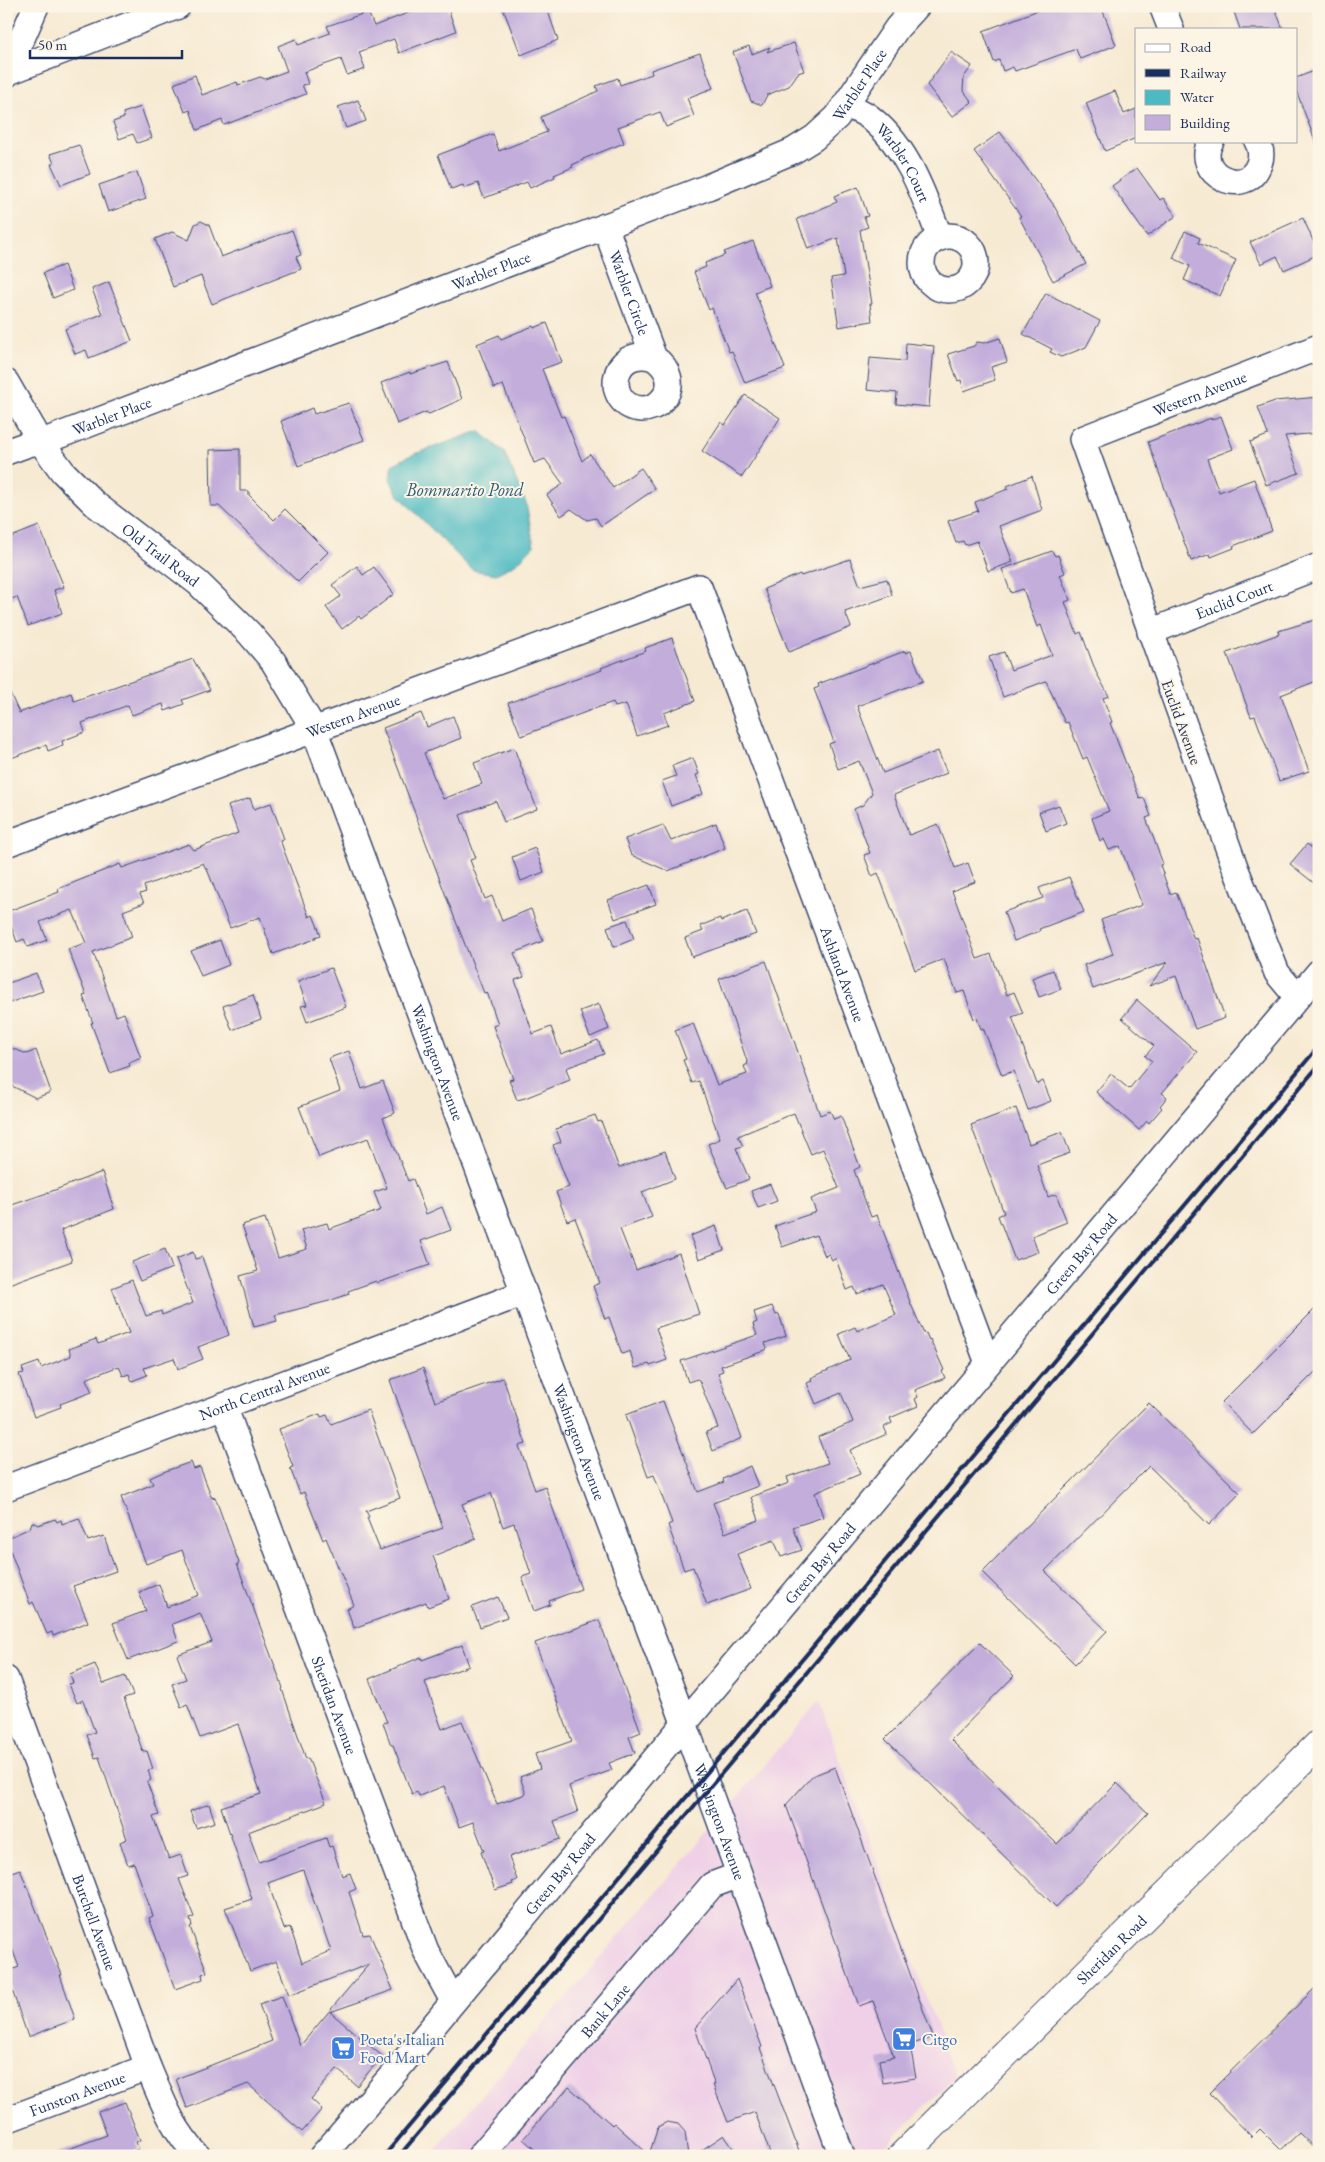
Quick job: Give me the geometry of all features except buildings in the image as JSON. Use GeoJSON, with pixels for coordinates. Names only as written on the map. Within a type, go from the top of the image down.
{"type":"FeatureCollection","features":[{"type":"Feature","properties":{"kind":"main road","name":"Sheridan Road"},"geometry":{"type":"LineString","coordinates":[[902,2156],[1319,1744]]}},
{"type":"Feature","properties":{"kind":"street"},"geometry":{"type":"LineString","coordinates":[[7,73],[36,6]]}},
{"type":"Feature","properties":{"kind":"street"},"geometry":{"type":"LineString","coordinates":[[7,73],[178,6]]}},
{"type":"Feature","properties":{"kind":"street","name":"Warbler Place"},"geometry":{"type":"LineString","coordinates":[[6,452],[50,439],[708,187],[793,151],[814,138],[837,116],[897,28],[917,6]]}},
{"type":"Feature","properties":{"kind":"street"},"geometry":{"type":"LineString","coordinates":[[1162,6],[1170,28]]}},
{"type":"Feature","properties":{"kind":"street","name":"Warbler Court"},"geometry":{"type":"LineString","coordinates":[[846,105],[872,119],[899,146],[923,194],[940,238]]}},
{"type":"Feature","properties":{"kind":"street"},"geometry":{"type":"LineString","coordinates":[[1211,142],[1207,154],[1212,170],[1226,181],[1235,182],[1251,176],[1257,169],[1261,152],[1257,142]]}},
{"type":"Feature","properties":{"kind":"street","name":"Warbler Circle"},"geometry":{"type":"LineString","coordinates":[[605,226],[654,358]]}},
{"type":"Feature","properties":{"kind":"street","name":"Western Avenue"},"geometry":{"type":"LineString","coordinates":[[1082,439],[1319,347]]}},
{"type":"Feature","properties":{"kind":"street","name":"Old Trail Road"},"geometry":{"type":"LineString","coordinates":[[6,382],[40,441],[64,472],[95,504],[198,583],[249,633],[273,662],[314,729]]}},
{"type":"Feature","properties":{"kind":"street","name":"Euclid Avenue"},"geometry":{"type":"LineString","coordinates":[[1082,439],[1235,867],[1277,973],[1297,997]]}},
{"type":"Feature","properties":{"kind":"street","name":"Euclid Court"},"geometry":{"type":"LineString","coordinates":[[1150,632],[1319,566]]}},
{"type":"Feature","properties":{"kind":"street","name":"Western Avenue"},"geometry":{"type":"LineString","coordinates":[[6,844],[699,587]]}},
{"type":"Feature","properties":{"kind":"street","name":"Ashland Avenue"},"geometry":{"type":"LineString","coordinates":[[699,587],[988,1363]]}},
{"type":"Feature","properties":{"kind":"street","name":"Washington Avenue"},"geometry":{"type":"LineString","coordinates":[[314,729],[684,1724],[842,2156]]}},
{"type":"Feature","properties":{"kind":"street","name":"Green Bay Road"},"geometry":{"type":"LineString","coordinates":[[322,2156],[395,2072],[684,1724],[1319,972]]}},
{"type":"Feature","properties":{"kind":"street","name":"North Central Avenue"},"geometry":{"type":"LineString","coordinates":[[6,1488],[524,1293]]}},
{"type":"Feature","properties":{"kind":"street","name":"Sheridan Avenue"},"geometry":{"type":"LineString","coordinates":[[224,1406],[426,1952],[453,2001]]}},
{"type":"Feature","properties":{"kind":"street","name":"Burchell Avenue"},"geometry":{"type":"LineString","coordinates":[[6,1680],[148,2067],[171,2122],[182,2139],[198,2156]]}},
{"type":"Feature","properties":{"kind":"street","name":"Bank Lane"},"geometry":{"type":"LineString","coordinates":[[480,2156],[709,1888],[739,1876]]}},
{"type":"Feature","properties":{"kind":"street","name":"Funston Avenue"},"geometry":{"type":"LineString","coordinates":[[6,2120],[148,2067]]}},
{"type":"Feature","properties":{"kind":"shaded area"},"geometry":{"type":"Polygon","coordinates":[[[819,1702],[955,2077],[876,2156],[430,2156],[819,1702]]]}},
{"type":"Feature","properties":{"kind":"water","name":"Bommarito Pond"},"geometry":{"type":"Polygon","coordinates":[[[479,431],[504,452],[526,503],[534,546],[517,563],[496,574],[472,570],[398,495],[390,479],[392,465],[409,456],[479,431]]]}},
{"type":"Feature","properties":{"kind":"railway"},"geometry":{"type":"LineString","coordinates":[[384,2156],[1319,1046]]}},
{"type":"Feature","properties":{"kind":"railway"},"geometry":{"type":"LineString","coordinates":[[399,2156],[1319,1065]]}},
{"type":"Feature","properties":{"kind":"place","name":"Citgo"},"geometry":{"type":"Point","coordinates":[904,2039]}},
{"type":"Feature","properties":{"kind":"place","name":"Poeta's Italian Food Mart"},"geometry":{"type":"Point","coordinates":[343,2048]}}]}
